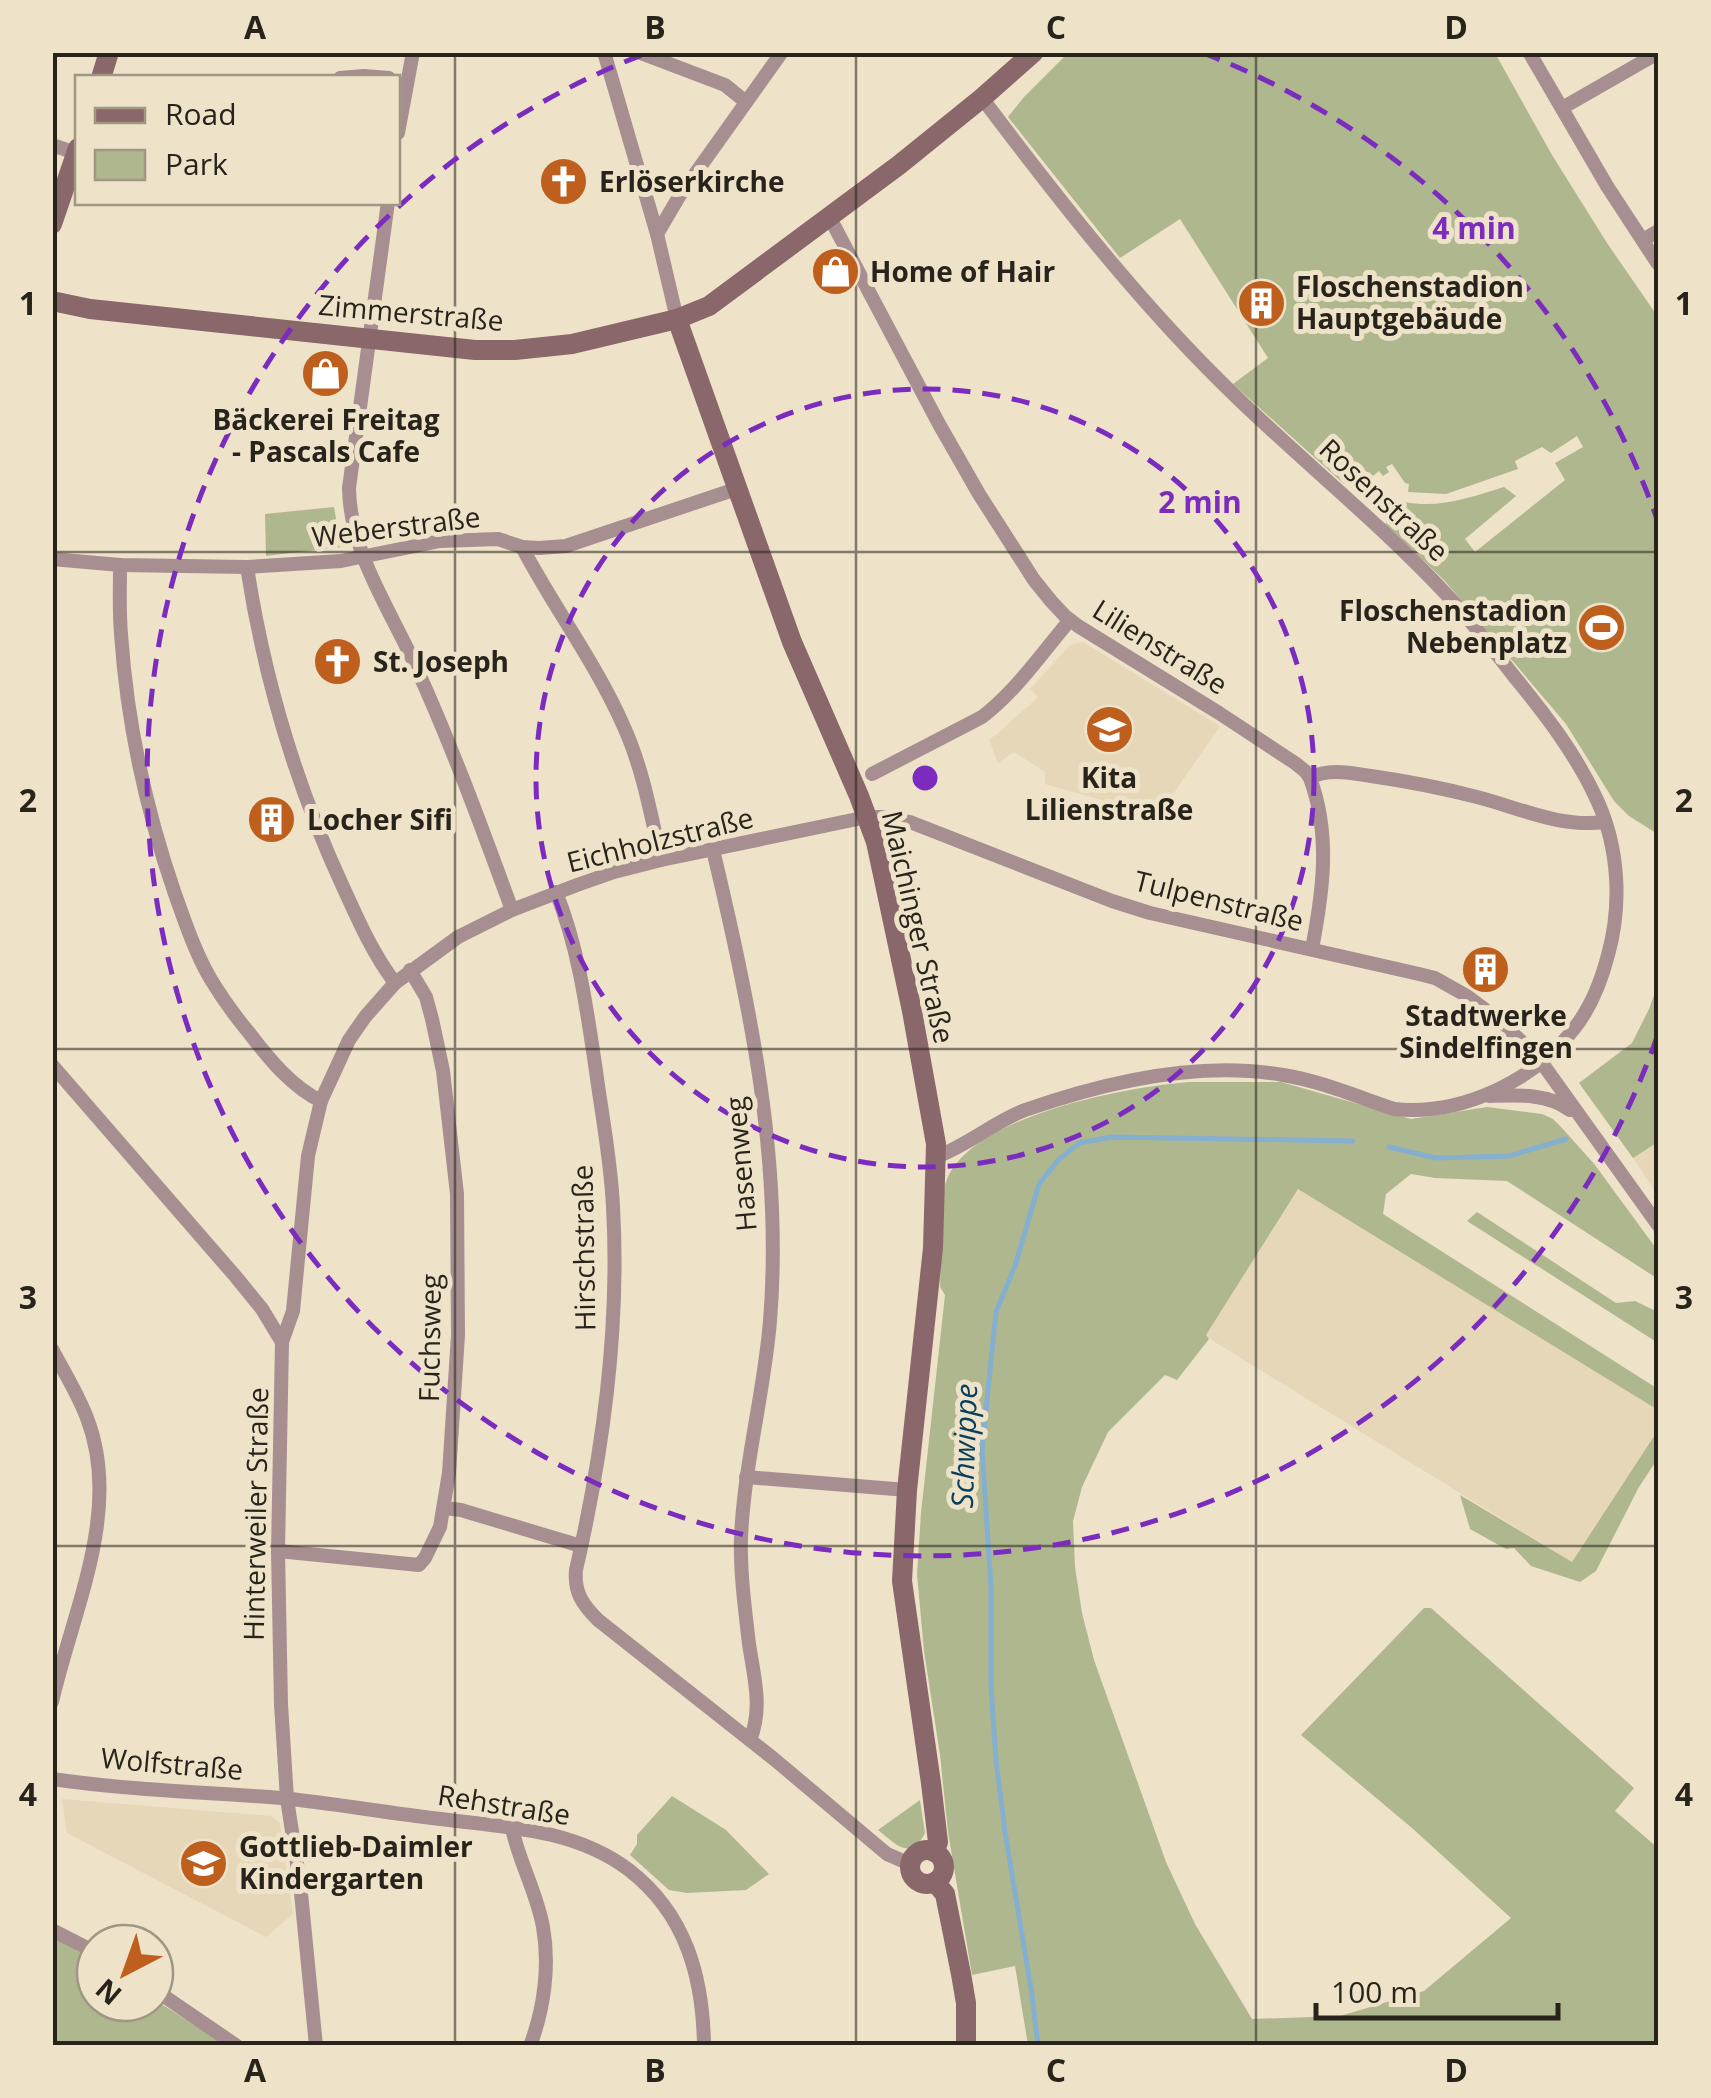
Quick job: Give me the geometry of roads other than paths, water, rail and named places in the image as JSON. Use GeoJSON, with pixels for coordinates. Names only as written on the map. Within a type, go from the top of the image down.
{"type":"FeatureCollection","features":[{"type":"Feature","properties":{"kind":"street"},"geometry":{"type":"LineString","coordinates":[[400,106],[402,80],[413,52]]}},
{"type":"Feature","properties":{"kind":"street","name":"Maichinger Straße"},"geometry":{"type":"LineString","coordinates":[[604,52],[677,318],[792,642],[876,842],[912,1011],[936,1157],[933,1248],[902,1582],[938,1842],[934,1852],[944,1867],[935,1882],[945,1894],[964,1988],[966,2046]]}},
{"type":"Feature","properties":{"kind":"street"},"geometry":{"type":"LineString","coordinates":[[638,52],[725,85],[746,102]]}},
{"type":"Feature","properties":{"kind":"street"},"geometry":{"type":"LineString","coordinates":[[657,234],[680,194],[782,52]]}},
{"type":"Feature","properties":{"kind":"street","name":"Zimmerstraße"},"geometry":{"type":"LineString","coordinates":[[52,301],[475,350],[572,344],[677,318],[709,306],[830,218],[1034,52]]}},
{"type":"Feature","properties":{"kind":"street"},"geometry":{"type":"LineString","coordinates":[[1529,52],[1607,186],[1658,264]]}},
{"type":"Feature","properties":{"kind":"street"},"geometry":{"type":"LineString","coordinates":[[1562,108],[1658,53]]}},
{"type":"Feature","properties":{"kind":"street","name":"Rosenstraße"},"geometry":{"type":"LineString","coordinates":[[936,1157],[1022,1112],[1108,1086],[1170,1074],[1280,1074],[1408,1111],[1434,1109],[1484,1096],[1513,1082],[1574,1029],[1603,974],[1617,898],[1605,822],[1553,724],[1464,614],[1411,559],[1197,358],[1125,279],[982,98]]}},
{"type":"Feature","properties":{"kind":"street"},"geometry":{"type":"LineString","coordinates":[[52,224],[75,154]]}},
{"type":"Feature","properties":{"kind":"street"},"geometry":{"type":"LineString","coordinates":[[388,205],[349,488],[349,514],[362,556],[424,684],[460,770],[512,910]]}},
{"type":"Feature","properties":{"kind":"street","name":"Lilienstraße"},"geometry":{"type":"LineString","coordinates":[[830,218],[939,424],[1034,580],[1070,620],[1295,763],[1310,778]]}},
{"type":"Feature","properties":{"kind":"street"},"geometry":{"type":"LineString","coordinates":[[1642,240],[1658,231]]}},
{"type":"Feature","properties":{"kind":"street","name":"Weberstraße"},"geometry":{"type":"LineString","coordinates":[[52,559],[120,565],[248,567],[341,562],[440,541],[498,539],[539,548],[566,546],[736,489]]}},
{"type":"Feature","properties":{"kind":"street"},"geometry":{"type":"LineString","coordinates":[[522,546],[584,648],[625,729],[648,797],[661,860]]}},
{"type":"Feature","properties":{"kind":"street"},"geometry":{"type":"LineString","coordinates":[[120,565],[120,633],[133,732],[162,856],[186,927],[209,976],[262,1051],[292,1081],[321,1101]]}},
{"type":"Feature","properties":{"kind":"street"},"geometry":{"type":"LineString","coordinates":[[248,567],[253,606],[288,744],[326,849],[372,949],[395,983]]}},
{"type":"Feature","properties":{"kind":"street"},"geometry":{"type":"LineString","coordinates":[[872,774],[982,717],[1020,680],[1070,620]]}},
{"type":"Feature","properties":{"kind":"street"},"geometry":{"type":"LineString","coordinates":[[1312,949],[1321,898],[1324,845],[1310,778],[1329,772],[1400,780],[1480,797],[1546,819],[1605,822]]}},
{"type":"Feature","properties":{"kind":"street","name":"Eichholzstraße"},"geometry":{"type":"LineString","coordinates":[[282,1342],[293,1311],[308,1156],[321,1101],[349,1040],[395,983],[458,936],[556,892],[661,860],[867,817]]}},
{"type":"Feature","properties":{"kind":"street","name":"Tulpenstraße"},"geometry":{"type":"LineString","coordinates":[[867,817],[910,822],[1150,913],[1418,974],[1452,986],[1495,1017],[1541,1061],[1658,1224]]}},
{"type":"Feature","properties":{"kind":"street","name":"Hasenweg"},"geometry":{"type":"LineString","coordinates":[[712,850],[759,1077],[774,1210],[770,1322],[746,1476],[741,1540],[758,1712],[750,1740]]}},
{"type":"Feature","properties":{"kind":"street","name":"Hirschstraße"},"geometry":{"type":"LineString","coordinates":[[556,892],[588,1013],[614,1218],[613,1325],[602,1430],[574,1584],[576,1592],[598,1620],[886,1854],[910,1864]]}},
{"type":"Feature","properties":{"kind":"street","name":"Fuchsweg"},"geometry":{"type":"LineString","coordinates":[[278,1551],[419,1564],[432,1547],[444,1508],[458,1335],[457,1194],[432,1019],[426,997],[410,970]]}},
{"type":"Feature","properties":{"kind":"street"},"geometry":{"type":"LineString","coordinates":[[52,1065],[262,1309],[282,1342]]}},
{"type":"Feature","properties":{"kind":"street"},"geometry":{"type":"LineString","coordinates":[[1484,1096],[1532,1096],[1559,1102],[1580,1118]]}},
{"type":"Feature","properties":{"kind":"street","name":"Hinterweiler Straße"},"geometry":{"type":"LineString","coordinates":[[282,1342],[278,1551],[281,1704],[316,2046]]}},
{"type":"Feature","properties":{"kind":"street"},"geometry":{"type":"LineString","coordinates":[[52,1349],[87,1418],[98,1486],[93,1555],[52,1702]]}},
{"type":"Feature","properties":{"kind":"street"},"geometry":{"type":"LineString","coordinates":[[746,1476],[908,1490]]}},
{"type":"Feature","properties":{"kind":"street"},"geometry":{"type":"LineString","coordinates":[[444,1508],[581,1546]]}},
{"type":"Feature","properties":{"kind":"street","name":"Wolfstraße"},"geometry":{"type":"LineString","coordinates":[[52,1779],[288,1799]]}},
{"type":"Feature","properties":{"kind":"street","name":"Rehstraße"},"geometry":{"type":"LineString","coordinates":[[288,1799],[558,1835],[599,1851],[628,1870],[655,1896],[679,1930],[701,1991],[704,2046]]}},
{"type":"Feature","properties":{"kind":"street"},"geometry":{"type":"LineString","coordinates":[[512,1828],[543,1925],[545,1946],[546,1976],[530,2046]]}},
{"type":"Feature","properties":{"kind":"street"},"geometry":{"type":"LineString","coordinates":[[934,1852],[922,1851],[910,1864],[911,1875],[919,1883],[935,1882]]}},
{"type":"Feature","properties":{"kind":"street"},"geometry":{"type":"LineString","coordinates":[[52,1930],[75,1942]]}},
{"type":"Feature","properties":{"kind":"street"},"geometry":{"type":"LineString","coordinates":[[175,2004],[237,2046]]}},
{"type":"Feature","properties":{"kind":"waterway","name":"Schwippe"},"geometry":{"type":"LineString","coordinates":[[1038,2046],[996,1760],[982,1449],[996,1312],[1015,1266],[1039,1184],[1058,1160],[1079,1143],[1112,1137],[1353,1141]]}},
{"type":"Feature","properties":{"kind":"waterway","name":"Schwippe"},"geometry":{"type":"LineString","coordinates":[[1389,1147],[1436,1158],[1509,1156],[1566,1139]]}},
{"type":"Feature","properties":{"kind":"place","name":"Erlöserkirche"},"geometry":{"type":"Point","coordinates":[564,182]}},
{"type":"Feature","properties":{"kind":"place","name":"Home of Hair"},"geometry":{"type":"Point","coordinates":[835,272]}},
{"type":"Feature","properties":{"kind":"place","name":"Floschenstadion Hauptgebäude"},"geometry":{"type":"Point","coordinates":[1261,303]}},
{"type":"Feature","properties":{"kind":"place","name":"Bäckerei Freitag - Pascals Cafe"},"geometry":{"type":"Point","coordinates":[326,373]}},
{"type":"Feature","properties":{"kind":"place","name":"Floschenstadion Nebenplatz"},"geometry":{"type":"Point","coordinates":[1602,627]}},
{"type":"Feature","properties":{"kind":"place","name":"St. Joseph"},"geometry":{"type":"Point","coordinates":[338,662]}},
{"type":"Feature","properties":{"kind":"place","name":"Kita Lilienstraße"},"geometry":{"type":"Point","coordinates":[1109,730]}},
{"type":"Feature","properties":{"kind":"place","name":"Locher Sifi"},"geometry":{"type":"Point","coordinates":[272,820]}},
{"type":"Feature","properties":{"kind":"place","name":"Stadtwerke Sindelfingen"},"geometry":{"type":"Point","coordinates":[1486,969]}},
{"type":"Feature","properties":{"kind":"place","name":"Gottlieb-Daimler Kindergarten"},"geometry":{"type":"Point","coordinates":[204,1863]}}]}
